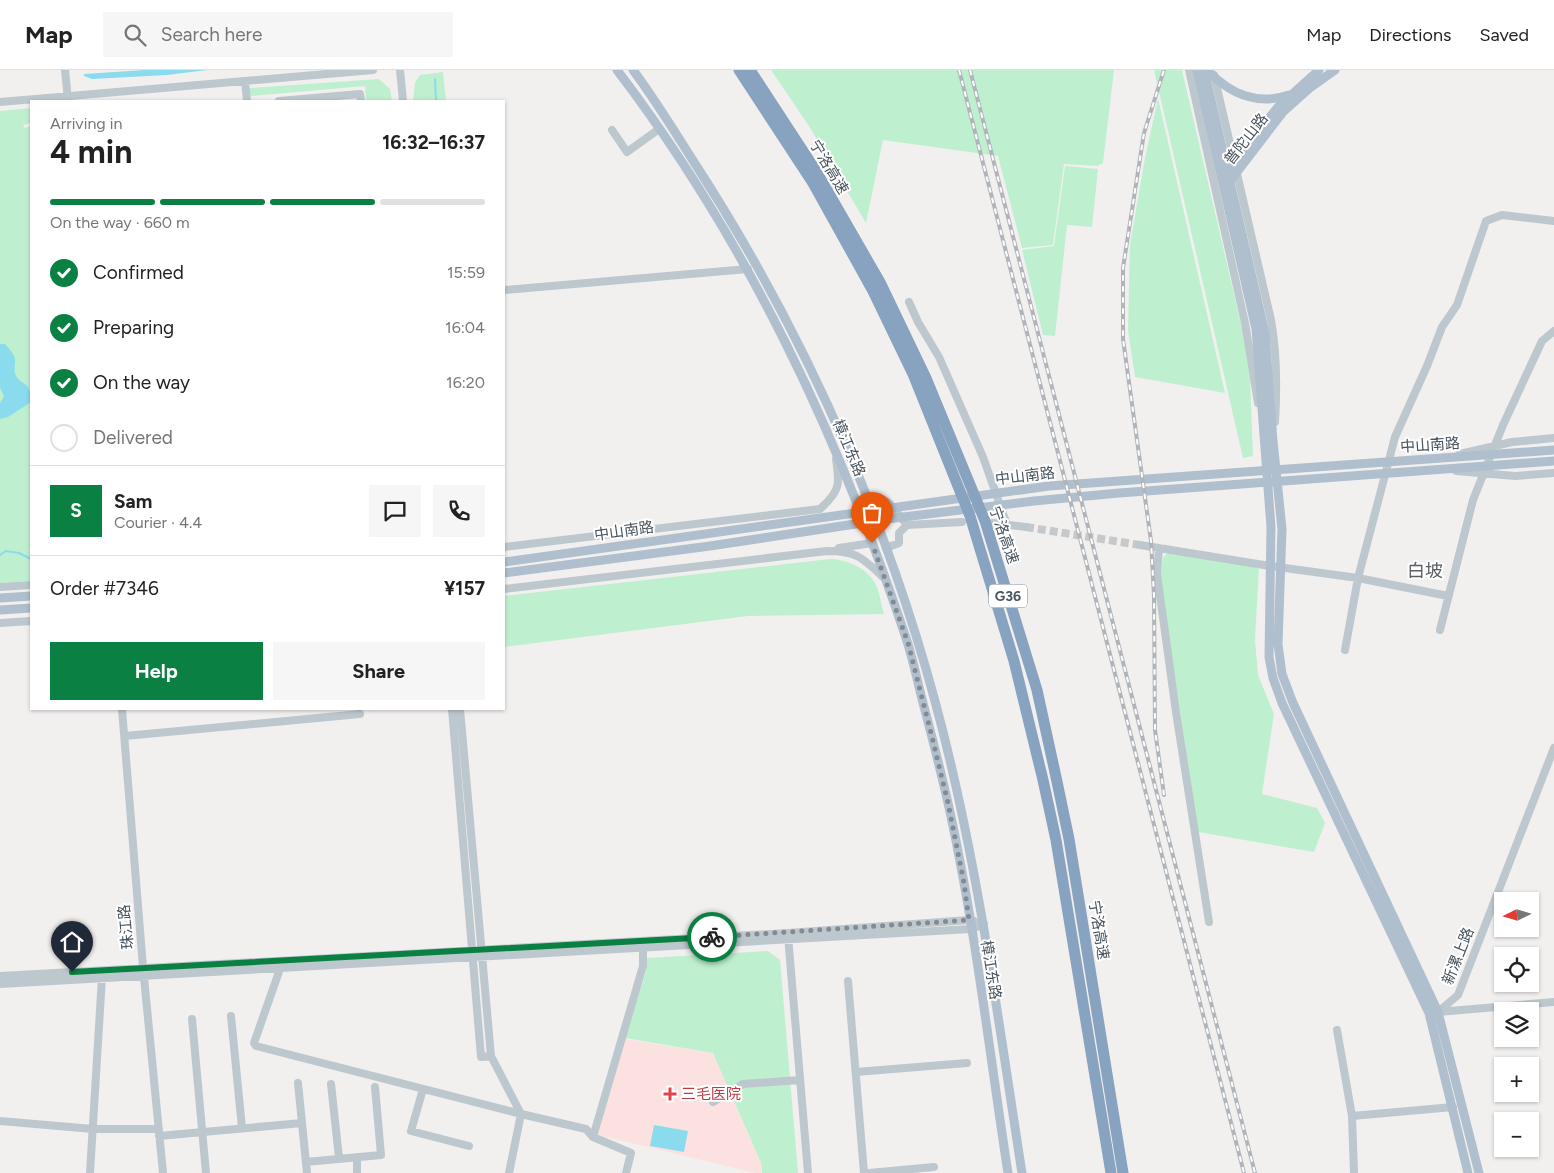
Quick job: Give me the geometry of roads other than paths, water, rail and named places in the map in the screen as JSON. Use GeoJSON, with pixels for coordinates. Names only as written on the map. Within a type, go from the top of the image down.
{"type":"FeatureCollection","features":[{"type":"Feature","properties":{"kind":"highway","name":"宁洛高速"},"geometry":{"type":"LineString","coordinates":[[739,70],[813,183],[872,291],[913,374],[970,516],[1014,661],[1056,840],[1111,1173]]}},
{"type":"Feature","properties":{"kind":"highway","name":"宁洛高速"},"geometry":{"type":"LineString","coordinates":[[750,70],[816,171],[880,284],[926,378],[985,521],[1037,690],[1060,795],[1069,839],[1123,1173]]}},
{"type":"Feature","properties":{"kind":"main road","name":"樟江东路"},"geometry":{"type":"LineString","coordinates":[[617,70],[659,129],[748,269],[780,328],[834,447],[872,543],[908,643],[948,803],[964,883],[1008,1173]]}},
{"type":"Feature","properties":{"kind":"main road","name":"樟江东路"},"geometry":{"type":"LineString","coordinates":[[633,70],[714,193],[756,262],[808,363],[868,497],[886,548],[915,632],[943,732],[968,842],[984,924],[1022,1173]]}},
{"type":"Feature","properties":{"kind":"main road"},"geometry":{"type":"LineString","coordinates":[[1196,70],[1256,329],[1269,441],[1282,529],[1278,644],[1282,674],[1293,703],[1433,1013],[1479,1173]]}},
{"type":"Feature","properties":{"kind":"main road"},"geometry":{"type":"LineString","coordinates":[[1206,70],[1241,95],[1258,100],[1276,99],[1292,94]]}},
{"type":"Feature","properties":{"kind":"main road"},"geometry":{"type":"LineString","coordinates":[[1206,70],[1227,168]]}},
{"type":"Feature","properties":{"kind":"main road","name":"普陀山路"},"geometry":{"type":"LineString","coordinates":[[1222,181],[1227,168],[1278,106],[1319,70]]}},
{"type":"Feature","properties":{"kind":"main road","name":"普陀山路"},"geometry":{"type":"LineString","coordinates":[[1222,181],[1237,172],[1284,112],[1311,87],[1334,70]]}},
{"type":"Feature","properties":{"kind":"main road"},"geometry":{"type":"LineString","coordinates":[[1269,441],[1271,527],[1269,657],[1273,678],[1282,703],[1433,1013],[1468,1173]]}},
{"type":"Feature","properties":{"kind":"main road","name":"中山南路"},"geometry":{"type":"LineString","coordinates":[[505,562],[1049,486],[1554,450]]}},
{"type":"Feature","properties":{"kind":"main road","name":"中山南路"},"geometry":{"type":"LineString","coordinates":[[505,573],[710,546],[895,518],[1034,501],[1554,460]]}},
{"type":"Feature","properties":{"kind":"main road"},"geometry":{"type":"LineString","coordinates":[[0,598],[30,596]]}},
{"type":"Feature","properties":{"kind":"main road"},"geometry":{"type":"LineString","coordinates":[[0,610],[30,608]]}},
{"type":"Feature","properties":{"kind":"street"},"geometry":{"type":"LineString","coordinates":[[65,70],[67,99]]}},
{"type":"Feature","properties":{"kind":"street"},"geometry":{"type":"LineString","coordinates":[[45,100],[373,70]]}},
{"type":"Feature","properties":{"kind":"street"},"geometry":{"type":"LineString","coordinates":[[400,70],[403,100]]}},
{"type":"Feature","properties":{"kind":"street"},"geometry":{"type":"LineString","coordinates":[[1189,70],[1222,181]]}},
{"type":"Feature","properties":{"kind":"street"},"geometry":{"type":"LineString","coordinates":[[1214,74],[1274,334],[1276,404],[1269,441]]}},
{"type":"Feature","properties":{"kind":"street"},"geometry":{"type":"LineString","coordinates":[[245,81],[246,100]]}},
{"type":"Feature","properties":{"kind":"street"},"geometry":{"type":"LineString","coordinates":[[291,100],[360,94],[361,100]]}},
{"type":"Feature","properties":{"kind":"street"},"geometry":{"type":"LineString","coordinates":[[0,102],[30,101]]}},
{"type":"Feature","properties":{"kind":"street"},"geometry":{"type":"LineString","coordinates":[[612,130],[627,152],[659,129]]}},
{"type":"Feature","properties":{"kind":"street"},"geometry":{"type":"LineString","coordinates":[[1345,650],[1358,578],[1395,437],[1427,366],[1442,327],[1457,305],[1486,220],[1502,214],[1554,221]]}},
{"type":"Feature","properties":{"kind":"street"},"geometry":{"type":"LineString","coordinates":[[505,290],[748,269]]}},
{"type":"Feature","properties":{"kind":"street"},"geometry":{"type":"LineString","coordinates":[[909,302],[918,322],[939,357],[983,456],[1007,525]]}},
{"type":"Feature","properties":{"kind":"street"},"geometry":{"type":"LineString","coordinates":[[1440,630],[1473,500],[1503,425],[1542,341],[1554,331]]}},
{"type":"Feature","properties":{"kind":"street"},"geometry":{"type":"LineString","coordinates":[[1439,458],[1512,442],[1554,438]]}},
{"type":"Feature","properties":{"kind":"street"},"geometry":{"type":"LineString","coordinates":[[505,547],[820,509],[834,496],[839,478],[834,447]]}},
{"type":"Feature","properties":{"kind":"street"},"geometry":{"type":"LineString","coordinates":[[1439,470],[1516,476],[1554,473]]}},
{"type":"Feature","properties":{"kind":"street"},"geometry":{"type":"LineString","coordinates":[[868,497],[879,496],[886,500],[907,525]]}},
{"type":"Feature","properties":{"kind":"street"},"geometry":{"type":"LineString","coordinates":[[886,548],[899,543],[899,533],[907,525],[962,522]]}},
{"type":"Feature","properties":{"kind":"street"},"geometry":{"type":"LineString","coordinates":[[993,523],[1026,527]]}},
{"type":"Feature","properties":{"kind":"street"},"geometry":{"type":"LineString","coordinates":[[505,589],[827,551],[872,543]]}},
{"type":"Feature","properties":{"kind":"street"},"geometry":{"type":"LineString","coordinates":[[1144,546],[1280,568],[1358,578],[1448,596]]}},
{"type":"Feature","properties":{"kind":"street"},"geometry":{"type":"LineString","coordinates":[[1158,548],[1157,574],[1208,922]]}},
{"type":"Feature","properties":{"kind":"street"},"geometry":{"type":"LineString","coordinates":[[827,551],[846,551],[854,554],[868,563],[884,578]]}},
{"type":"Feature","properties":{"kind":"street"},"geometry":{"type":"LineString","coordinates":[[0,587],[30,585]]}},
{"type":"Feature","properties":{"kind":"street"},"geometry":{"type":"LineString","coordinates":[[0,623],[30,621]]}},
{"type":"Feature","properties":{"kind":"street","name":"珠江路"},"geometry":{"type":"LineString","coordinates":[[122,710],[163,1173]]}},
{"type":"Feature","properties":{"kind":"street"},"geometry":{"type":"LineString","coordinates":[[452,710],[481,1056],[491,1056]]}},
{"type":"Feature","properties":{"kind":"street"},"geometry":{"type":"LineString","coordinates":[[460,710],[491,1056],[521,1114],[509,1173]]}},
{"type":"Feature","properties":{"kind":"street"},"geometry":{"type":"LineString","coordinates":[[124,736],[360,714]]}},
{"type":"Feature","properties":{"kind":"street","name":"新漯上路"},"geometry":{"type":"LineString","coordinates":[[1433,1013],[1458,995],[1554,748]]}},
{"type":"Feature","properties":{"kind":"street"},"geometry":{"type":"LineString","coordinates":[[481,953],[788,937],[984,924]]}},
{"type":"Feature","properties":{"kind":"street"},"geometry":{"type":"LineString","coordinates":[[0,984],[102,978],[144,971],[472,953],[643,949],[788,937]]}},
{"type":"Feature","properties":{"kind":"street"},"geometry":{"type":"LineString","coordinates":[[788,937],[808,1173]]}},
{"type":"Feature","properties":{"kind":"street"},"geometry":{"type":"LineString","coordinates":[[593,1137],[643,966],[643,949]]}},
{"type":"Feature","properties":{"kind":"street"},"geometry":{"type":"LineString","coordinates":[[0,976],[281,966],[472,953]]}},
{"type":"Feature","properties":{"kind":"street"},"geometry":{"type":"LineString","coordinates":[[281,966],[254,1043],[256,1046],[586,1129],[593,1137],[631,1153],[626,1173]]}},
{"type":"Feature","properties":{"kind":"street"},"geometry":{"type":"LineString","coordinates":[[90,1173],[102,978]]}},
{"type":"Feature","properties":{"kind":"street"},"geometry":{"type":"LineString","coordinates":[[848,981],[864,1173]]}},
{"type":"Feature","properties":{"kind":"street"},"geometry":{"type":"LineString","coordinates":[[1433,1013],[1554,1002]]}},
{"type":"Feature","properties":{"kind":"street"},"geometry":{"type":"LineString","coordinates":[[231,1016],[242,1128]]}},
{"type":"Feature","properties":{"kind":"street"},"geometry":{"type":"LineString","coordinates":[[192,1019],[206,1173]]}},
{"type":"Feature","properties":{"kind":"street"},"geometry":{"type":"LineString","coordinates":[[1337,1030],[1352,1116],[1354,1173]]}},
{"type":"Feature","properties":{"kind":"street"},"geometry":{"type":"LineString","coordinates":[[856,1072],[967,1063]]}},
{"type":"Feature","properties":{"kind":"street"},"geometry":{"type":"LineString","coordinates":[[713,1102],[743,1084],[800,1080]]}},
{"type":"Feature","properties":{"kind":"street"},"geometry":{"type":"LineString","coordinates":[[298,1083],[307,1173]]}},
{"type":"Feature","properties":{"kind":"street"},"geometry":{"type":"LineString","coordinates":[[331,1084],[339,1158]]}},
{"type":"Feature","properties":{"kind":"street"},"geometry":{"type":"LineString","coordinates":[[306,1162],[381,1155],[375,1087]]}},
{"type":"Feature","properties":{"kind":"street"},"geometry":{"type":"LineString","coordinates":[[423,1089],[411,1131],[469,1146]]}},
{"type":"Feature","properties":{"kind":"street"},"geometry":{"type":"LineString","coordinates":[[1352,1116],[1453,1107]]}},
{"type":"Feature","properties":{"kind":"street"},"geometry":{"type":"LineString","coordinates":[[0,1121],[159,1133],[202,1132],[302,1123]]}},
{"type":"Feature","properties":{"kind":"street"},"geometry":{"type":"LineString","coordinates":[[357,1173],[358,1157]]}},
{"type":"Feature","properties":{"kind":"street"},"geometry":{"type":"LineString","coordinates":[[869,1173],[934,1167]]}},
{"type":"Feature","properties":{"kind":"water"},"geometry":{"type":"Polygon","coordinates":[[[145,70],[207,70],[167,75],[92,79],[84,76],[84,74],[145,70]]]}},
{"type":"Feature","properties":{"kind":"water"},"geometry":{"type":"Polygon","coordinates":[[[0,344],[5,344],[15,358],[15,373],[17,377],[29,389],[30,403],[8,417],[0,419],[0,403],[4,396],[0,388],[0,344]]]}},
{"type":"Feature","properties":{"kind":"water"},"geometry":{"type":"Polygon","coordinates":[[[654,1125],[688,1131],[684,1152],[650,1146],[654,1125]]]}},
{"type":"Feature","properties":{"kind":"waterway"},"geometry":{"type":"LineString","coordinates":[[435,79],[436,100]]}},
{"type":"Feature","properties":{"kind":"waterway"},"geometry":{"type":"LineString","coordinates":[[0,555],[6,551],[19,553],[30,558]]}},
{"type":"Feature","properties":{"kind":"tunnel"},"geometry":{"type":"LineString","coordinates":[[1026,527],[1140,545]]}},
{"type":"Feature","properties":{"kind":"railway"},"geometry":{"type":"LineString","coordinates":[[959,70],[1244,1173]]}},
{"type":"Feature","properties":{"kind":"railway"},"geometry":{"type":"LineString","coordinates":[[970,70],[1255,1173]]}},
{"type":"Feature","properties":{"kind":"railway"},"geometry":{"type":"LineString","coordinates":[[1164,70],[1144,133],[1123,268],[1123,339],[1151,541],[1154,596],[1155,730],[1164,795]]}},
{"type":"Feature","properties":{"kind":"place","name":"三毛医院"},"geometry":{"type":"Point","coordinates":[670,1094]}},
{"type":"Feature","properties":{"kind":"district","name":"白坡"},"geometry":{"type":"Point","coordinates":[1425,571]}}]}
